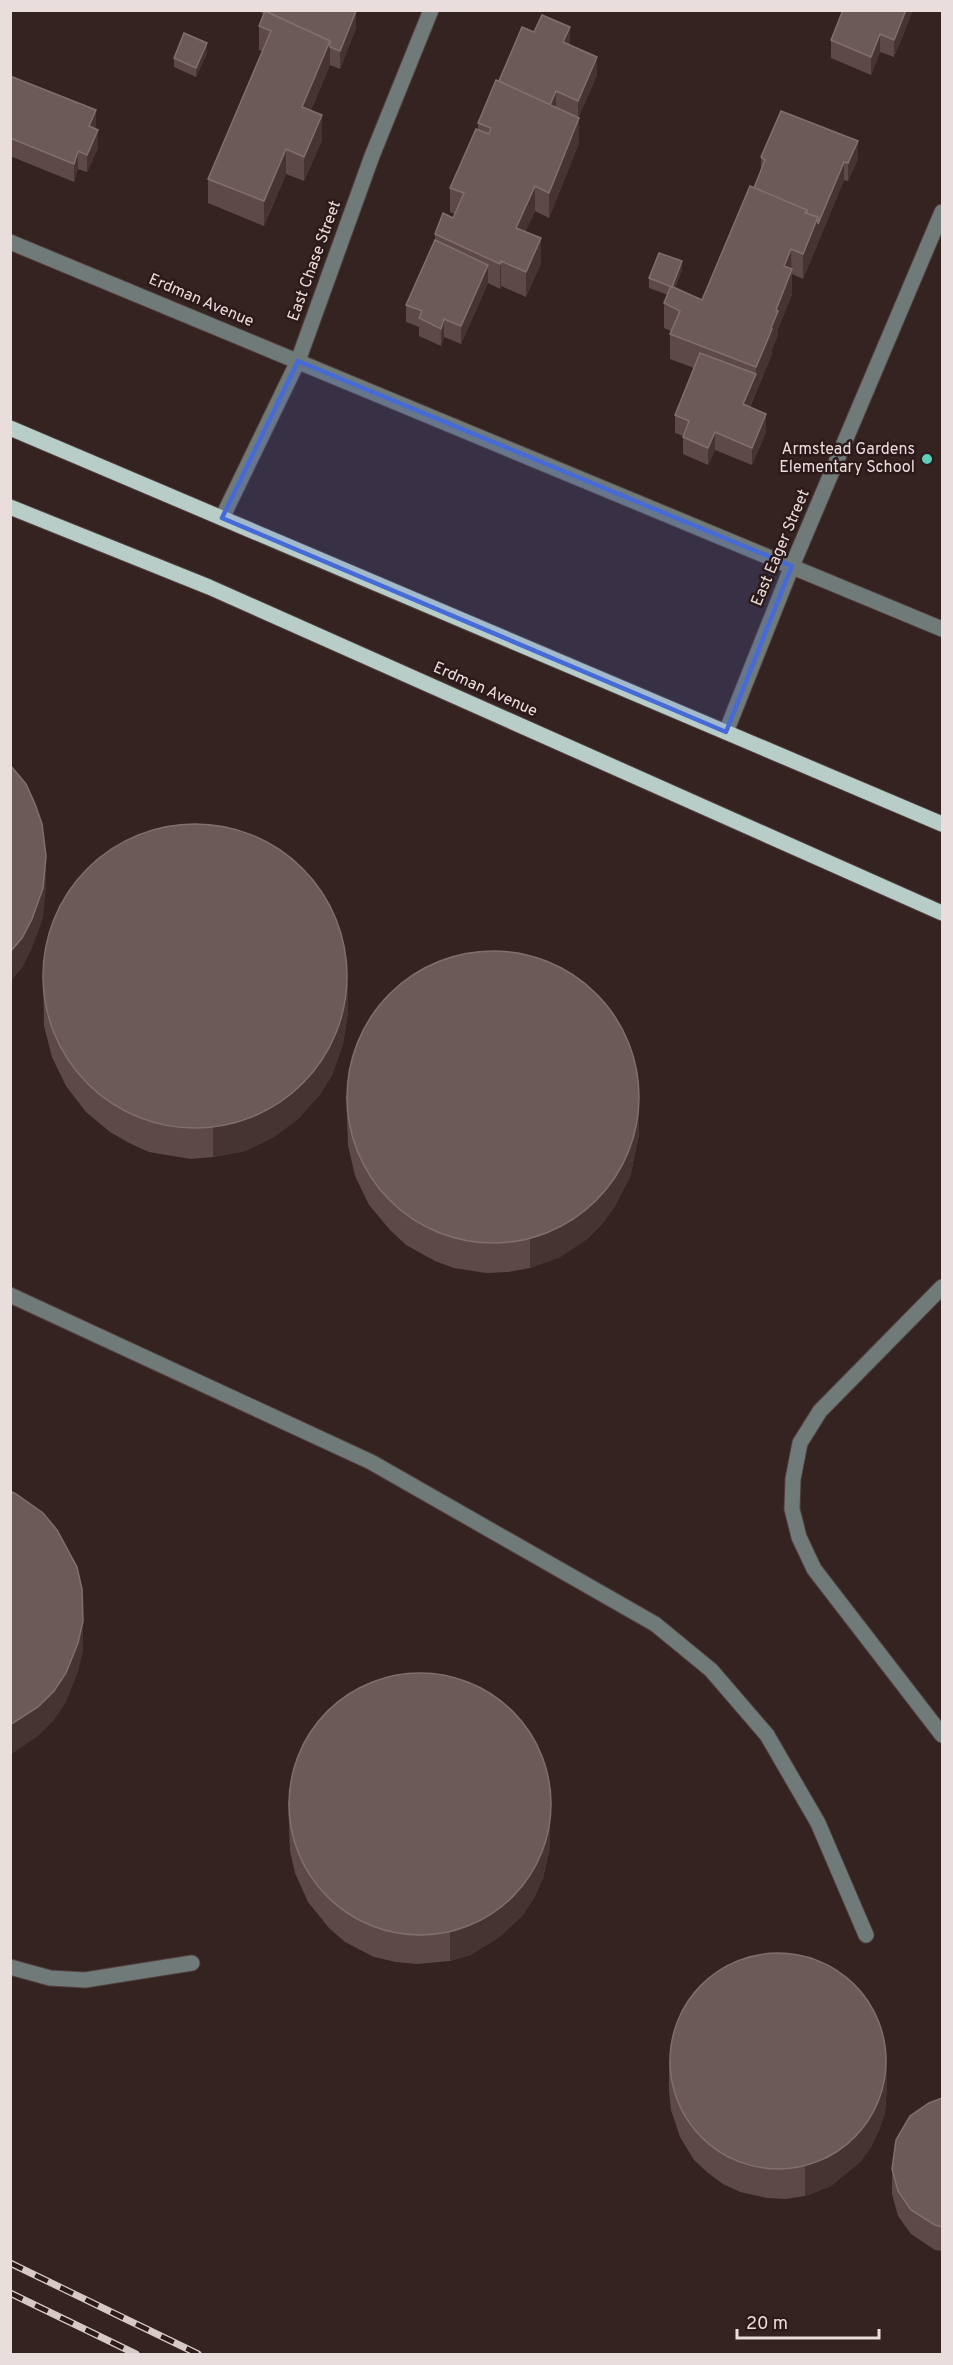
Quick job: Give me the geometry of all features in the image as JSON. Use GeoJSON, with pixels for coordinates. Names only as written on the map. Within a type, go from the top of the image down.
{"type":"FeatureCollection","features":[{"type":"Feature","properties":{"kind":"main road"},"geometry":{"type":"LineString","coordinates":[[10,428],[942,824]]}},
{"type":"Feature","properties":{"kind":"main road","name":"Erdman Avenue"},"geometry":{"type":"LineString","coordinates":[[10,507],[209,587],[942,913]]}},
{"type":"Feature","properties":{"kind":"street","name":"East Chase Street"},"geometry":{"type":"LineString","coordinates":[[222,518],[298,361],[372,156],[431,10]]}},
{"type":"Feature","properties":{"kind":"street","name":"East Eager Street"},"geometry":{"type":"LineString","coordinates":[[726,732],[792,566],[942,212]]}},
{"type":"Feature","properties":{"kind":"street","name":"Erdman Avenue"},"geometry":{"type":"LineString","coordinates":[[10,242],[942,629]]}},
{"type":"Feature","properties":{"kind":"street"},"geometry":{"type":"LineString","coordinates":[[942,1287],[820,1411],[800,1443],[793,1479],[792,1509],[799,1537],[813,1569],[942,1735]]}},
{"type":"Feature","properties":{"kind":"street"},"geometry":{"type":"LineString","coordinates":[[10,1295],[370,1462],[655,1624],[711,1670],[767,1735],[818,1823],[866,1935]]}},
{"type":"Feature","properties":{"kind":"street"},"geometry":{"type":"LineString","coordinates":[[10,1967],[50,1978],[85,1980],[192,1963]]}},
{"type":"Feature","properties":{"kind":"highlighted area"},"geometry":{"type":"Polygon","coordinates":[[[298,361],[792,566],[726,732],[222,518],[298,361]]]}},
{"type":"Feature","properties":{"kind":"building"},"geometry":{"type":"Polygon","coordinates":[[[268,10],[356,11],[340,51],[330,47],[330,41],[267,12],[268,10]]]}},
{"type":"Feature","properties":{"kind":"building"},"geometry":{"type":"Polygon","coordinates":[[[843,10],[906,10],[894,40],[880,34],[871,57],[831,40],[843,10]]]}},
{"type":"Feature","properties":{"kind":"building"},"geometry":{"type":"Polygon","coordinates":[[[265,11],[330,41],[302,107],[322,115],[304,157],[286,149],[264,201],[208,179],[271,31],[259,26],[265,11]]]}},
{"type":"Feature","properties":{"kind":"building"},"geometry":{"type":"Polygon","coordinates":[[[542,15],[570,27],[563,42],[597,57],[578,101],[556,91],[550,105],[499,81],[522,27],[534,32],[542,15]]]}},
{"type":"Feature","properties":{"kind":"building"},"geometry":{"type":"Polygon","coordinates":[[[184,33],[207,43],[196,68],[174,58],[184,33]]]}},
{"type":"Feature","properties":{"kind":"building"},"geometry":{"type":"Polygon","coordinates":[[[10,76],[96,110],[89,126],[98,130],[87,155],[78,151],[74,164],[10,138],[10,76]]]}},
{"type":"Feature","properties":{"kind":"building"},"geometry":{"type":"Polygon","coordinates":[[[496,80],[579,118],[549,193],[535,186],[516,228],[541,238],[526,272],[501,261],[500,264],[435,234],[443,213],[453,218],[464,193],[450,188],[476,129],[489,134],[491,128],[478,123],[496,80]]]}},
{"type":"Feature","properties":{"kind":"building"},"geometry":{"type":"Polygon","coordinates":[[[781,111],[858,141],[848,163],[844,162],[818,224],[818,217],[807,214],[807,210],[754,188],[765,160],[761,157],[781,111]]]}},
{"type":"Feature","properties":{"kind":"building"},"geometry":{"type":"Polygon","coordinates":[[[750,186],[807,210],[805,213],[818,217],[803,254],[791,249],[784,266],[792,269],[776,310],[778,311],[772,329],[756,367],[670,334],[680,311],[664,303],[671,286],[702,300],[750,186]]]}},
{"type":"Feature","properties":{"kind":"building"},"geometry":{"type":"Polygon","coordinates":[[[435,240],[488,265],[461,326],[444,319],[441,329],[419,318],[422,311],[406,305],[435,240]]]}},
{"type":"Feature","properties":{"kind":"building"},"geometry":{"type":"Polygon","coordinates":[[[659,253],[682,261],[672,287],[649,278],[659,253]]]}},
{"type":"Feature","properties":{"kind":"building"},"geometry":{"type":"Polygon","coordinates":[[[700,353],[756,374],[743,404],[766,414],[752,448],[715,432],[708,448],[683,437],[689,421],[675,415],[700,353]]]}},
{"type":"Feature","properties":{"kind":"building"},"geometry":{"type":"Polygon","coordinates":[[[10,765],[26,784],[35,804],[42,824],[46,856],[43,888],[32,919],[22,938],[10,952],[10,765]]]}},
{"type":"Feature","properties":{"kind":"building"},"geometry":{"type":"Polygon","coordinates":[[[195,824],[225,827],[253,835],[280,849],[303,868],[322,891],[336,918],[344,946],[347,976],[344,1006],[336,1034],[322,1061],[303,1084],[280,1103],[253,1117],[225,1125],[195,1128],[165,1125],[137,1117],[110,1103],[87,1084],[68,1061],[54,1034],[46,1006],[43,976],[46,946],[54,918],[68,891],[87,868],[110,849],[137,835],[165,827],[195,824]]]}},
{"type":"Feature","properties":{"kind":"building"},"geometry":{"type":"Polygon","coordinates":[[[493,951],[521,954],[549,962],[574,976],[596,994],[614,1016],[628,1041],[636,1069],[639,1097],[636,1125],[628,1153],[614,1178],[596,1200],[574,1218],[549,1232],[521,1240],[493,1243],[465,1240],[437,1232],[412,1218],[390,1200],[372,1178],[358,1153],[350,1125],[347,1097],[350,1069],[358,1041],[372,1016],[390,994],[412,976],[437,962],[465,954],[493,951]]]}},
{"type":"Feature","properties":{"kind":"building"},"geometry":{"type":"Polygon","coordinates":[[[10,1491],[43,1513],[57,1530],[77,1567],[82,1589],[83,1621],[78,1643],[66,1673],[54,1691],[38,1707],[10,1725],[10,1491]]]}},
{"type":"Feature","properties":{"kind":"building"},"geometry":{"type":"Polygon","coordinates":[[[420,1673],[446,1676],[470,1683],[493,1695],[513,1711],[529,1731],[541,1754],[548,1778],[551,1804],[548,1830],[541,1854],[529,1877],[513,1897],[493,1913],[470,1925],[446,1932],[420,1935],[394,1932],[370,1925],[347,1913],[327,1897],[311,1877],[299,1854],[292,1830],[289,1804],[292,1778],[299,1754],[311,1731],[327,1711],[347,1695],[370,1683],[394,1676],[420,1673]]]}},
{"type":"Feature","properties":{"kind":"building"},"geometry":{"type":"Polygon","coordinates":[[[767,1953],[789,1953],[809,1957],[829,1965],[855,1984],[874,2010],[882,2030],[886,2061],[882,2092],[874,2112],[855,2138],[829,2157],[809,2165],[789,2169],[767,2169],[747,2165],[727,2157],[709,2145],[694,2130],[682,2112],[674,2092],[670,2072],[670,2050],[674,2030],[682,2010],[694,1992],[709,1977],[727,1965],[747,1957],[767,1953]]]}},
{"type":"Feature","properties":{"kind":"building"},"geometry":{"type":"Polygon","coordinates":[[[942,2098],[942,2227],[911,2210],[898,2191],[892,2169],[896,2140],[910,2116],[929,2103],[942,2098]]]}},
{"type":"Feature","properties":{"kind":"railway"},"geometry":{"type":"LineString","coordinates":[[10,2263],[198,2354]]}},
{"type":"Feature","properties":{"kind":"railway"},"geometry":{"type":"LineString","coordinates":[[10,2293],[136,2354]]}},
{"type":"Feature","properties":{"kind":"place","name":"Armstead Gardens Elementary School"},"geometry":{"type":"Point","coordinates":[927,459]}}]}
